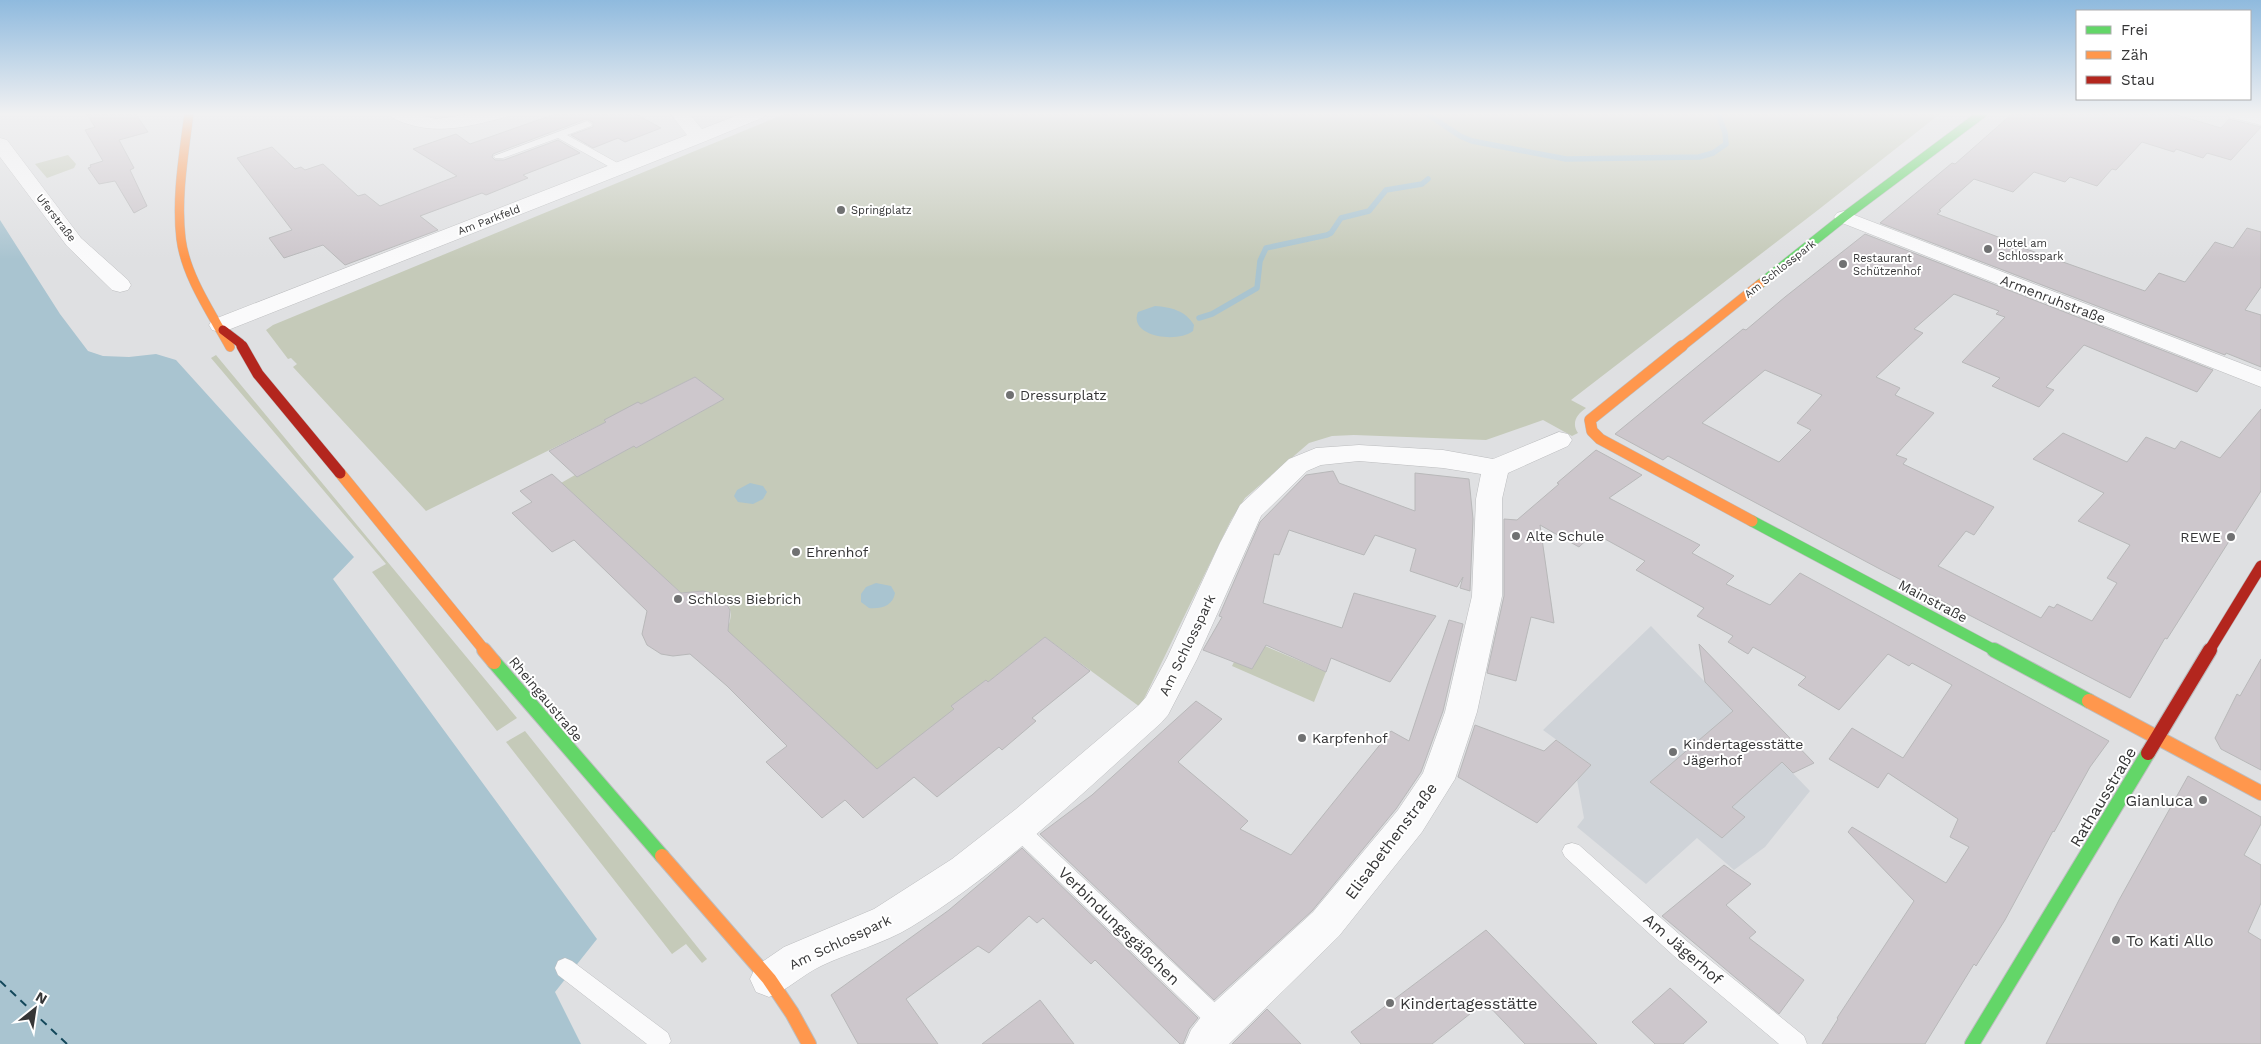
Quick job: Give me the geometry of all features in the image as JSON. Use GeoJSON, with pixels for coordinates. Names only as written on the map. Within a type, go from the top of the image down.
{"type":"FeatureCollection","features":[{"type":"Feature","properties":{"kind":"street","name":"Uferstraße"},"geometry":{"type":"LineString","coordinates":[[13,162],[74,242],[120,285]]}},
{"type":"Feature","properties":{"kind":"street","name":"Rheingaustraße"},"geometry":{"type":"LineString","coordinates":[[184,162],[180,196],[182,240],[185,257],[193,278],[221,327],[228,345],[243,362],[258,374],[544,722],[769,979],[792,1013],[809,1044]]}},
{"type":"Feature","properties":{"kind":"street","name":"Am Parkfeld"},"geometry":{"type":"LineString","coordinates":[[221,327],[635,162]]}},
{"type":"Feature","properties":{"kind":"street","name":"Am Schlosspark"},"geometry":{"type":"LineString","coordinates":[[1592,433],[1589,427],[1590,420],[1844,217],[1918,162]]}},
{"type":"Feature","properties":{"kind":"street","name":"Armenruhstraße"},"geometry":{"type":"LineString","coordinates":[[1844,217],[2261,380]]}},
{"type":"Feature","properties":{"kind":"street","name":"Mainstraße"},"geometry":{"type":"LineString","coordinates":[[1592,433],[1952,629],[2261,793]]}},
{"type":"Feature","properties":{"kind":"street"},"geometry":{"type":"LineString","coordinates":[[1496,468],[1559,440]]}},
{"type":"Feature","properties":{"kind":"street","name":"Am Schlosspark"},"geometry":{"type":"LineString","coordinates":[[769,979],[806,955],[874,927],[897,915],[934,891],[1017,828],[1150,714],[1157,706],[1175,673],[1250,512],[1259,501],[1298,465],[1316,457],[1360,454],[1443,460],[1496,468]]}},
{"type":"Feature","properties":{"kind":"street","name":"Elisabethenstraße"},"geometry":{"type":"LineString","coordinates":[[1213,1034],[1326,924],[1410,820],[1438,779],[1461,712],[1487,596],[1489,499],[1496,468]]}},
{"type":"Feature","properties":{"kind":"street","name":"Rathausstraße"},"geometry":{"type":"LineString","coordinates":[[1972,1044],[2261,566]]}},
{"type":"Feature","properties":{"kind":"lane"},"geometry":{"type":"LineString","coordinates":[[608,162],[619,168]]}},
{"type":"Feature","properties":{"kind":"lane","name":"Verbindungsgäßchen"},"geometry":{"type":"LineString","coordinates":[[1017,828],[1213,1034]]}},
{"type":"Feature","properties":{"kind":"lane","name":"Am Jägerhof"},"geometry":{"type":"LineString","coordinates":[[1572,851],[1681,949],[1796,1044]]}},
{"type":"Feature","properties":{"kind":"lane"},"geometry":{"type":"LineString","coordinates":[[565,968],[660,1041]]}},
{"type":"Feature","properties":{"kind":"shaded area","name":"Kindertagesstätte Jägerhof"},"geometry":{"type":"Polygon","coordinates":[[[1651,626],[1810,791],[1765,847],[1734,870],[1697,838],[1646,884],[1577,827],[1584,818],[1577,780],[1591,765],[1543,730],[1651,626]]]}},
{"type":"Feature","properties":{"kind":"green space"},"geometry":{"type":"Polygon","coordinates":[[[43,162],[74,162],[76,164],[74,168],[47,178],[35,164],[43,162]]]}},
{"type":"Feature","properties":{"kind":"green space"},"geometry":{"type":"Polygon","coordinates":[[[669,162],[1879,162],[1571,400],[1586,408],[1580,413],[1575,422],[1578,433],[1572,436],[1543,420],[1486,440],[1354,435],[1332,436],[1309,443],[1245,498],[1231,520],[1140,707],[1045,637],[988,682],[986,680],[952,706],[954,709],[883,775],[726,631],[730,619],[730,609],[727,602],[711,594],[681,593],[561,483],[575,475],[577,477],[634,446],[636,448],[724,399],[695,377],[604,420],[606,422],[426,511],[293,367],[297,364],[291,358],[288,359],[266,330],[273,325],[669,162]]]}},
{"type":"Feature","properties":{"kind":"green space"},"geometry":{"type":"Polygon","coordinates":[[[216,355],[517,718],[497,731],[372,572],[386,564],[211,358],[216,355]]]}},
{"type":"Feature","properties":{"kind":"green space"},"geometry":{"type":"Polygon","coordinates":[[[1265,646],[1326,672],[1314,702],[1232,666],[1234,662],[1252,669],[1265,646]]]}},
{"type":"Feature","properties":{"kind":"green space"},"geometry":{"type":"Polygon","coordinates":[[[525,731],[707,959],[702,963],[686,944],[672,954],[506,742],[525,731]]]}},
{"type":"Feature","properties":{"kind":"water"},"geometry":{"type":"Polygon","coordinates":[[[0,220],[60,314],[88,351],[103,356],[129,357],[156,354],[176,360],[354,557],[333,579],[597,939],[555,992],[581,1044],[0,1044],[0,220]]]}},
{"type":"Feature","properties":{"kind":"water"},"geometry":{"type":"Polygon","coordinates":[[[1155,306],[1167,307],[1187,316],[1194,325],[1193,331],[1176,337],[1165,337],[1147,332],[1140,327],[1137,320],[1138,312],[1155,306]]]}},
{"type":"Feature","properties":{"kind":"water"},"geometry":{"type":"Polygon","coordinates":[[[750,483],[763,486],[767,492],[763,499],[753,504],[738,502],[734,496],[737,490],[750,483]]]}},
{"type":"Feature","properties":{"kind":"water"},"geometry":{"type":"Polygon","coordinates":[[[876,583],[891,586],[895,593],[894,597],[886,606],[869,608],[861,602],[861,594],[866,587],[876,583]]]}},
{"type":"Feature","properties":{"kind":"building"},"geometry":{"type":"Polygon","coordinates":[[[101,162],[131,162],[134,168],[130,170],[147,206],[134,213],[115,181],[99,184],[88,168],[91,167],[90,165],[101,162]]]}},
{"type":"Feature","properties":{"kind":"building"},"geometry":{"type":"Polygon","coordinates":[[[240,162],[287,162],[295,169],[301,167],[305,170],[323,164],[358,196],[365,194],[380,206],[457,176],[434,162],[557,162],[523,175],[528,178],[486,195],[482,193],[420,216],[438,230],[345,265],[323,245],[284,258],[269,238],[292,230],[240,162]]]}},
{"type":"Feature","properties":{"kind":"building"},"geometry":{"type":"Polygon","coordinates":[[[1958,162],[2124,162],[2116,170],[2112,169],[2097,186],[2070,177],[2065,182],[2034,172],[2013,192],[1974,179],[1939,210],[1941,211],[1937,214],[2014,243],[2012,244],[2145,291],[2159,273],[2185,282],[2215,242],[2233,248],[2247,228],[2261,232],[2261,287],[2245,310],[2261,315],[2261,367],[2226,353],[2225,355],[1880,223],[1952,163],[1955,164],[1958,162]]]}},
{"type":"Feature","properties":{"kind":"building"},"geometry":{"type":"Polygon","coordinates":[[[1865,234],[2213,370],[2197,392],[2084,345],[2046,387],[2054,390],[2039,407],[1992,386],[2000,378],[1962,362],[2005,317],[1996,314],[1999,311],[1954,294],[1914,329],[1923,333],[1876,377],[1900,388],[1895,395],[1934,413],[1896,455],[1907,459],[1903,464],[1994,507],[1974,535],[1966,531],[1938,566],[2041,618],[2049,606],[2054,608],[2057,604],[2092,621],[2117,583],[2107,578],[2130,545],[2078,521],[2104,493],[2033,459],[2063,433],[2127,462],[2146,437],[2175,449],[2181,441],[2220,458],[2261,409],[2261,491],[2167,639],[2165,638],[2130,698],[1878,568],[1668,456],[1663,460],[1615,434],[1865,234]],[[1765,370],[1702,423],[1779,462],[1811,430],[1797,423],[1822,395],[1765,370]]]}},
{"type":"Feature","properties":{"kind":"building"},"geometry":{"type":"Polygon","coordinates":[[[695,377],[724,399],[636,448],[634,446],[577,477],[549,451],[606,422],[604,420],[638,402],[641,404],[695,377]]]}},
{"type":"Feature","properties":{"kind":"building"},"geometry":{"type":"Polygon","coordinates":[[[1596,450],[1642,475],[1609,498],[1700,545],[1692,553],[1734,576],[1726,584],[1770,605],[1800,573],[2109,741],[2090,767],[2005,920],[1976,966],[1974,964],[1925,1044],[1822,1044],[1914,901],[1848,832],[1852,827],[1946,883],[1969,847],[1950,837],[1958,819],[1888,773],[1878,788],[1829,759],[1852,728],[1903,758],[1952,685],[1912,663],[1909,666],[1888,654],[1839,710],[1798,685],[1806,677],[1753,647],[1748,654],[1728,642],[1733,636],[1697,616],[1704,608],[1636,570],[1645,561],[1594,533],[1579,547],[1540,525],[1554,623],[1531,617],[1516,681],[1487,673],[1504,596],[1504,519],[1517,520],[1596,450]]]}},
{"type":"Feature","properties":{"kind":"building"},"geometry":{"type":"Polygon","coordinates":[[[1333,471],[1339,483],[1415,511],[1415,473],[1469,479],[1473,519],[1470,591],[1460,588],[1463,577],[1457,587],[1410,571],[1416,549],[1375,535],[1364,555],[1289,530],[1279,555],[1274,554],[1263,603],[1342,628],[1354,593],[1436,616],[1390,682],[1331,658],[1326,672],[1266,645],[1252,669],[1203,650],[1222,617],[1219,616],[1260,522],[1306,475],[1333,471]]]}},
{"type":"Feature","properties":{"kind":"building","name":"Schloss Biebrich"},"geometry":{"type":"Polygon","coordinates":[[[552,474],[681,593],[703,591],[725,601],[730,610],[728,631],[877,769],[954,709],[951,706],[986,680],[988,682],[1045,637],[1090,671],[1032,718],[1036,721],[1002,750],[999,747],[937,797],[914,777],[863,818],[845,800],[822,818],[766,762],[787,746],[727,686],[690,654],[673,656],[661,654],[647,645],[642,634],[647,611],[574,540],[552,552],[512,513],[532,502],[520,491],[552,474]]]}},
{"type":"Feature","properties":{"kind":"building"},"geometry":{"type":"Polygon","coordinates":[[[1449,620],[1463,624],[1443,711],[1421,772],[1396,809],[1312,911],[1214,1000],[1040,834],[1092,795],[1196,701],[1222,719],[1178,762],[1248,821],[1240,829],[1291,855],[1391,731],[1409,741],[1449,620]]]}},
{"type":"Feature","properties":{"kind":"building"},"geometry":{"type":"Polygon","coordinates":[[[1699,644],[1814,763],[1793,773],[1782,762],[1732,807],[1745,817],[1722,838],[1650,782],[1733,711],[1705,682],[1699,644]]]}},
{"type":"Feature","properties":{"kind":"building"},"geometry":{"type":"Polygon","coordinates":[[[2261,659],[2261,770],[2221,749],[2215,738],[2237,694],[2240,696],[2261,659]]]}},
{"type":"Feature","properties":{"kind":"building"},"geometry":{"type":"Polygon","coordinates":[[[1475,725],[1544,751],[1556,740],[1591,765],[1537,823],[1458,777],[1475,725]]]}},
{"type":"Feature","properties":{"kind":"building"},"geometry":{"type":"Polygon","coordinates":[[[2188,776],[2261,817],[2261,824],[2244,855],[2261,865],[2261,903],[2248,932],[2261,940],[2261,1044],[2046,1044],[2119,900],[2188,776]]]}},
{"type":"Feature","properties":{"kind":"building"},"geometry":{"type":"Polygon","coordinates":[[[1022,848],[1198,1018],[1189,1029],[1183,1044],[1180,1044],[1095,960],[1091,964],[1043,918],[1037,923],[1029,916],[989,953],[978,946],[906,999],[938,1044],[858,1044],[831,995],[949,910],[1022,848]]]}},
{"type":"Feature","properties":{"kind":"building"},"geometry":{"type":"Polygon","coordinates":[[[1724,865],[1751,884],[1726,905],[1756,932],[1749,938],[1804,980],[1779,1014],[1662,916],[1724,865]]]}},
{"type":"Feature","properties":{"kind":"building"},"geometry":{"type":"Polygon","coordinates":[[[1486,930],[1597,1044],[1525,1044],[1485,1002],[1432,1044],[1361,1044],[1351,1032],[1486,930]]]}},
{"type":"Feature","properties":{"kind":"building"},"geometry":{"type":"Polygon","coordinates":[[[1670,988],[1707,1022],[1683,1044],[1655,1044],[1632,1022],[1670,988]]]}},
{"type":"Feature","properties":{"kind":"building"},"geometry":{"type":"Polygon","coordinates":[[[1040,1000],[1074,1044],[982,1044],[1040,1000]]]}},
{"type":"Feature","properties":{"kind":"building"},"geometry":{"type":"Polygon","coordinates":[[[1267,1009],[1301,1044],[1232,1044],[1267,1009]]]}},
{"type":"Feature","properties":{"kind":"waterway"},"geometry":{"type":"LineString","coordinates":[[1199,318],[1212,314],[1257,288],[1260,261],[1266,248],[1327,235],[1331,233],[1341,218],[1369,211],[1386,190],[1422,184],[1428,179]]}},
{"type":"Feature","properties":{"kind":"ferry route"},"geometry":{"type":"LineString","coordinates":[[0,981],[67,1044]]}},
{"type":"Feature","properties":{"kind":"traffic: fast"},"geometry":{"type":"LineString","coordinates":[[1760,284],[1844,217],[1918,162]]}},
{"type":"Feature","properties":{"kind":"traffic: fast"},"geometry":{"type":"LineString","coordinates":[[1752,521],[2089,701]]}},
{"type":"Feature","properties":{"kind":"traffic: fast"},"geometry":{"type":"LineString","coordinates":[[494,662],[662,856]]}},
{"type":"Feature","properties":{"kind":"traffic: fast"},"geometry":{"type":"LineString","coordinates":[[1972,1044],[2148,753]]}},
{"type":"Feature","properties":{"kind":"traffic: slow"},"geometry":{"type":"LineString","coordinates":[[183,162],[180,186],[181,240],[191,274],[230,347]]}},
{"type":"Feature","properties":{"kind":"traffic: slow"},"geometry":{"type":"LineString","coordinates":[[1752,521],[1600,439],[1592,431],[1590,420],[1760,284]]}},
{"type":"Feature","properties":{"kind":"traffic: slow"},"geometry":{"type":"LineString","coordinates":[[340,473],[494,662]]}},
{"type":"Feature","properties":{"kind":"traffic: slow"},"geometry":{"type":"LineString","coordinates":[[2089,701],[2261,793]]}},
{"type":"Feature","properties":{"kind":"traffic: slow"},"geometry":{"type":"LineString","coordinates":[[662,856],[769,979],[792,1013],[809,1044]]}},
{"type":"Feature","properties":{"kind":"traffic: jam"},"geometry":{"type":"LineString","coordinates":[[223,330],[240,343],[258,374],[340,473]]}},
{"type":"Feature","properties":{"kind":"traffic: jam"},"geometry":{"type":"LineString","coordinates":[[2148,753],[2261,566]]}},
{"type":"Feature","properties":{"kind":"place","name":"Springplatz"},"geometry":{"type":"Point","coordinates":[841,210]}},
{"type":"Feature","properties":{"kind":"place","name":"Hotel am Schlosspark"},"geometry":{"type":"Point","coordinates":[1988,249]}},
{"type":"Feature","properties":{"kind":"place","name":"Restaurant Schützenhof"},"geometry":{"type":"Point","coordinates":[1843,264]}},
{"type":"Feature","properties":{"kind":"place","name":"Dressurplatz"},"geometry":{"type":"Point","coordinates":[1010,395]}},
{"type":"Feature","properties":{"kind":"place","name":"Alte Schule"},"geometry":{"type":"Point","coordinates":[1516,536]}},
{"type":"Feature","properties":{"kind":"place","name":"REWE"},"geometry":{"type":"Point","coordinates":[2231,537]}},
{"type":"Feature","properties":{"kind":"place","name":"Ehrenhof"},"geometry":{"type":"Point","coordinates":[796,552]}},
{"type":"Feature","properties":{"kind":"place","name":"Schloss Biebrich"},"geometry":{"type":"Point","coordinates":[678,599]}},
{"type":"Feature","properties":{"kind":"place","name":"Karpfenhof"},"geometry":{"type":"Point","coordinates":[1302,738]}},
{"type":"Feature","properties":{"kind":"place","name":"Kindertagesstätte Jägerhof"},"geometry":{"type":"Point","coordinates":[1673,752]}},
{"type":"Feature","properties":{"kind":"place","name":"Gianluca"},"geometry":{"type":"Point","coordinates":[2203,800]}},
{"type":"Feature","properties":{"kind":"place","name":"To Kati Allo"},"geometry":{"type":"Point","coordinates":[2116,940]}},
{"type":"Feature","properties":{"kind":"place","name":"Kindertagesstätte"},"geometry":{"type":"Point","coordinates":[1390,1003]}}]}
